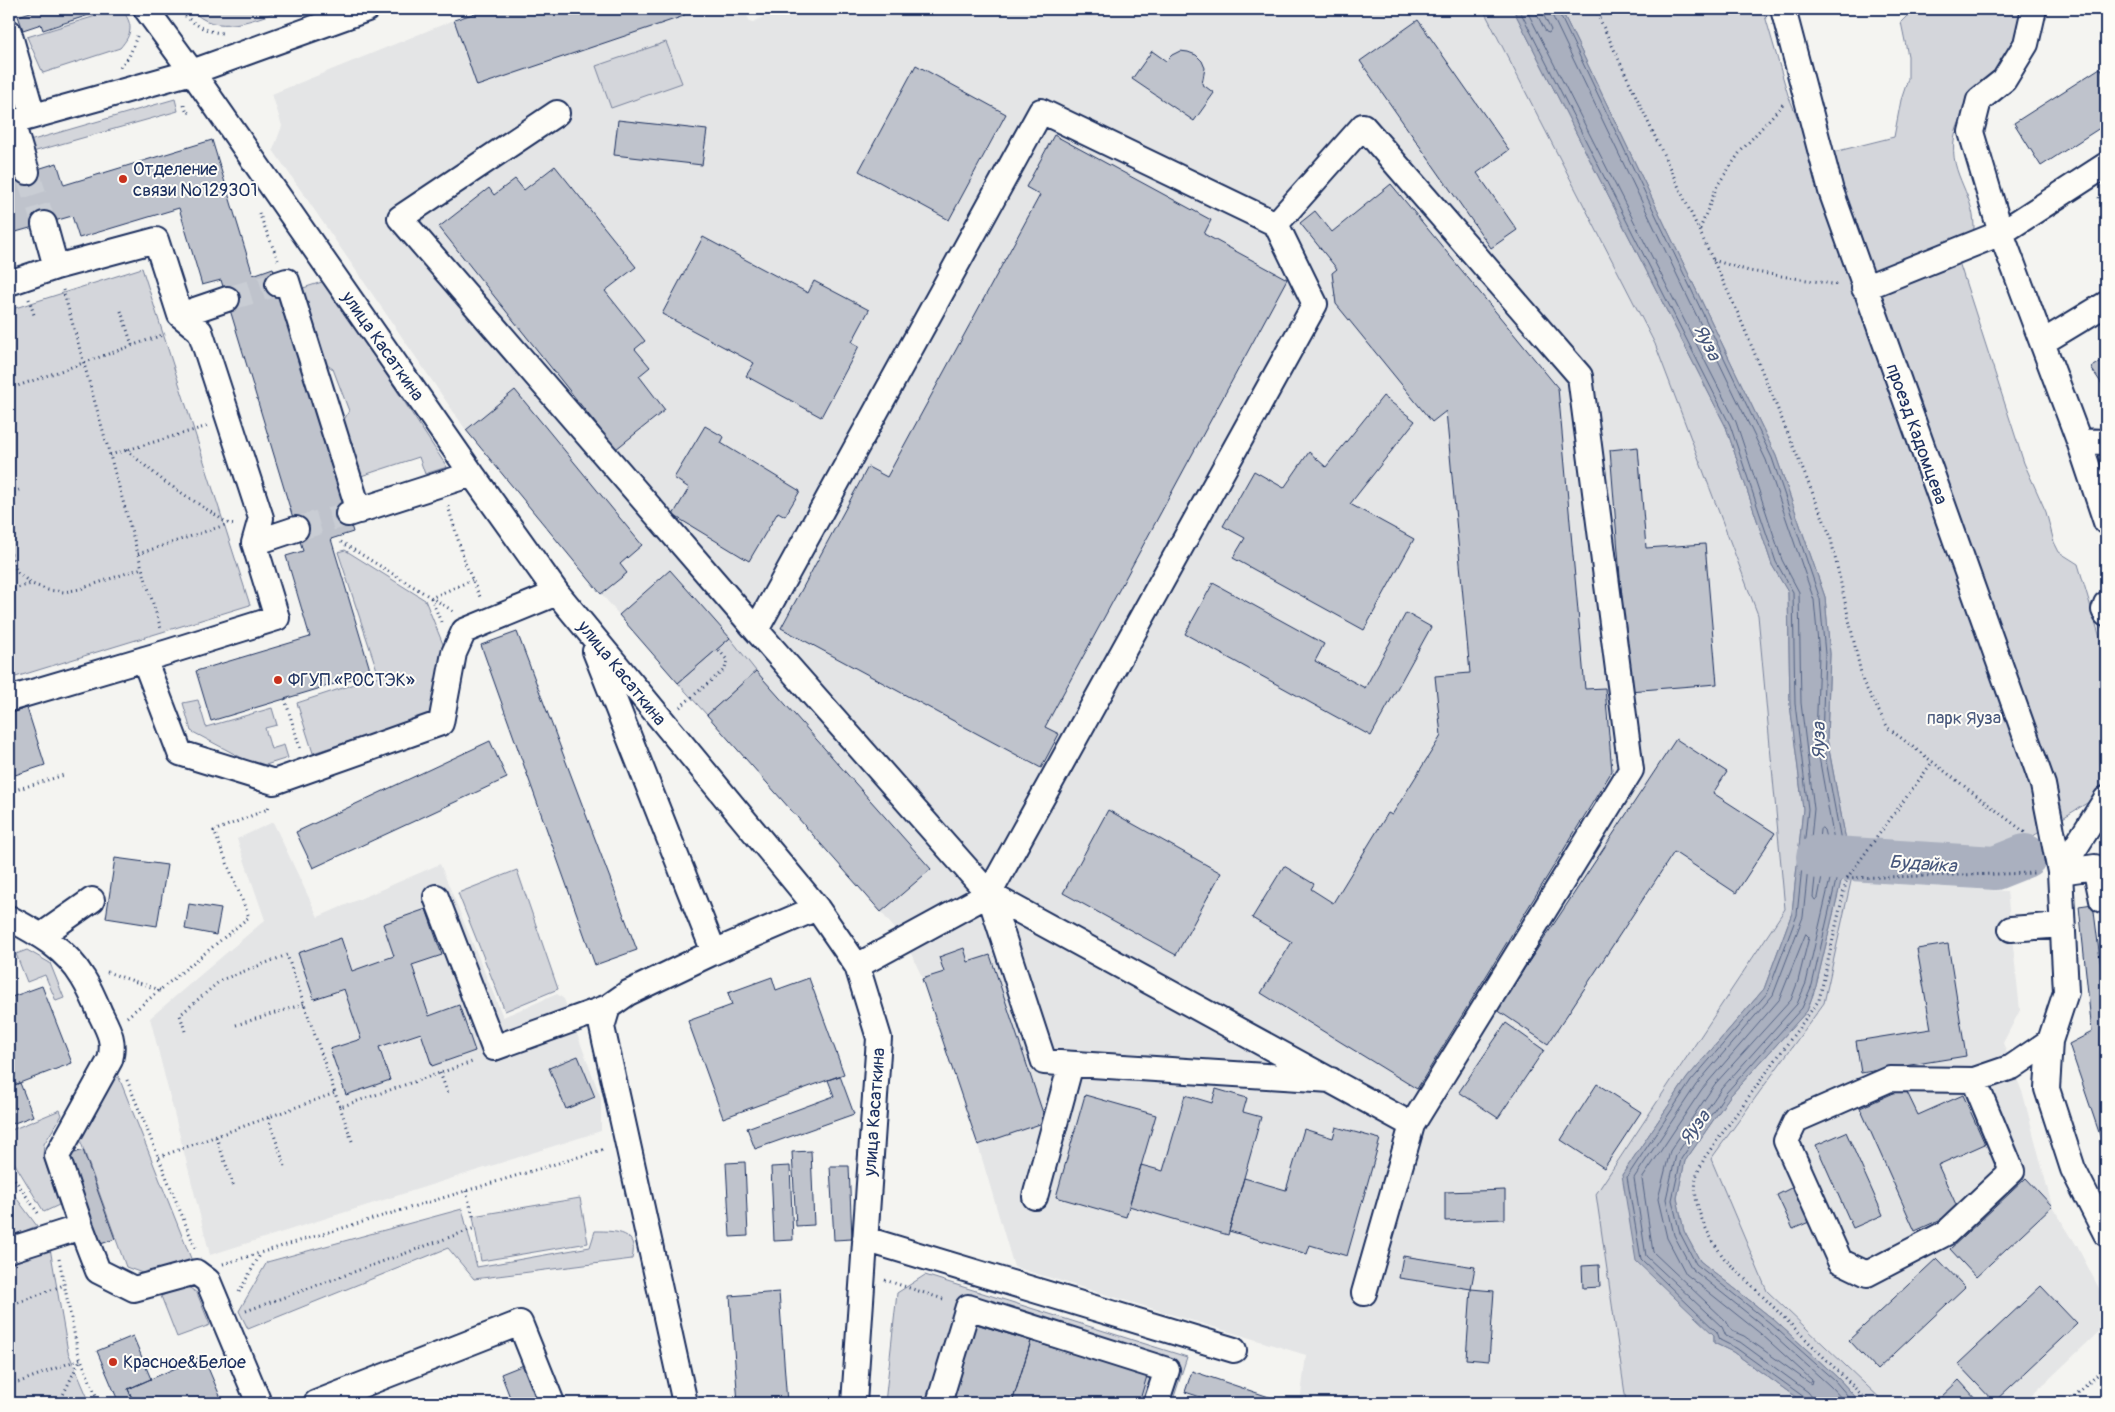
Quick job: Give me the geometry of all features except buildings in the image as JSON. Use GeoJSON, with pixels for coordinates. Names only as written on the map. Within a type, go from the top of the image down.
{"type":"FeatureCollection","features":[{"type":"Feature","properties":{"kind":"street","name":"улица Касаткина"},"geometry":{"type":"LineString","coordinates":[[146,9],[557,593],[817,908],[857,966],[879,1038],[854,1403]]}},
{"type":"Feature","properties":{"kind":"street"},"geometry":{"type":"LineString","coordinates":[[18,121],[192,72],[367,9]]}},
{"type":"Feature","properties":{"kind":"street","name":"проезд Кадомцева"},"geometry":{"type":"LineString","coordinates":[[1783,9],[1830,191],[2043,784],[2059,865],[2066,992],[2050,1042],[2047,1089],[2073,1169],[2106,1234]]}},
{"type":"Feature","properties":{"kind":"street"},"geometry":{"type":"LineString","coordinates":[[2034,9],[2026,44],[2004,80],[1979,100],[1971,132],[2001,233],[2079,441],[2106,522]]}},
{"type":"Feature","properties":{"kind":"street"},"geometry":{"type":"LineString","coordinates":[[9,32],[18,121],[27,172]]}},
{"type":"Feature","properties":{"kind":"street"},"geometry":{"type":"LineString","coordinates":[[756,630],[1042,111],[1276,224],[1315,304],[989,894],[857,966]]}},
{"type":"Feature","properties":{"kind":"street"},"geometry":{"type":"LineString","coordinates":[[557,112],[400,218],[756,630],[989,894],[1412,1125]]}},
{"type":"Feature","properties":{"kind":"street"},"geometry":{"type":"LineString","coordinates":[[1276,224],[1363,126],[1580,376],[1631,770],[1412,1125],[1364,1293]]}},
{"type":"Feature","properties":{"kind":"street"},"geometry":{"type":"LineString","coordinates":[[1864,288],[2001,233],[2106,165]]}},
{"type":"Feature","properties":{"kind":"street"},"geometry":{"type":"LineString","coordinates":[[44,224],[56,267]]}},
{"type":"Feature","properties":{"kind":"street"},"geometry":{"type":"LineString","coordinates":[[9,283],[56,267],[156,240],[180,315],[200,331],[261,518],[256,536],[277,618],[9,699]]}},
{"type":"Feature","properties":{"kind":"street"},"geometry":{"type":"LineString","coordinates":[[278,284],[287,281],[353,512],[472,474]]}},
{"type":"Feature","properties":{"kind":"street"},"geometry":{"type":"LineString","coordinates":[[180,315],[227,299]]}},
{"type":"Feature","properties":{"kind":"street"},"geometry":{"type":"LineString","coordinates":[[2043,342],[2106,304]]}},
{"type":"Feature","properties":{"kind":"street"},"geometry":{"type":"LineString","coordinates":[[2079,441],[2106,442]]}},
{"type":"Feature","properties":{"kind":"street"},"geometry":{"type":"LineString","coordinates":[[256,536],[296,530]]}},
{"type":"Feature","properties":{"kind":"street"},"geometry":{"type":"LineString","coordinates":[[144,659],[180,753],[274,782],[441,723],[454,653],[464,631],[557,593]]}},
{"type":"Feature","properties":{"kind":"street"},"geometry":{"type":"LineString","coordinates":[[2106,604],[2104,610],[2106,614]]}},
{"type":"Feature","properties":{"kind":"street"},"geometry":{"type":"LineString","coordinates":[[587,630],[714,952]]}},
{"type":"Feature","properties":{"kind":"street"},"geometry":{"type":"LineString","coordinates":[[2059,865],[2106,799]]}},
{"type":"Feature","properties":{"kind":"street"},"geometry":{"type":"LineString","coordinates":[[2059,865],[2095,867],[2102,900]]}},
{"type":"Feature","properties":{"kind":"street"},"geometry":{"type":"LineString","coordinates":[[989,894],[1044,1062],[1331,1080]]}},
{"type":"Feature","properties":{"kind":"street"},"geometry":{"type":"LineString","coordinates":[[436,897],[494,1048],[608,1008],[628,993],[714,952],[817,908]]}},
{"type":"Feature","properties":{"kind":"street"},"geometry":{"type":"LineString","coordinates":[[42,935],[92,900]]}},
{"type":"Feature","properties":{"kind":"street"},"geometry":{"type":"LineString","coordinates":[[9,918],[42,935],[71,960],[83,978],[111,1039],[110,1060],[57,1156],[80,1227],[98,1271],[134,1289],[200,1271],[208,1281],[258,1403]]}},
{"type":"Feature","properties":{"kind":"street"},"geometry":{"type":"LineString","coordinates":[[2011,929],[2062,925]]}},
{"type":"Feature","properties":{"kind":"street"},"geometry":{"type":"LineString","coordinates":[[608,1008],[602,1027],[685,1403]]}},
{"type":"Feature","properties":{"kind":"street"},"geometry":{"type":"LineString","coordinates":[[1974,1080],[2012,1172],[1946,1232],[1867,1274],[1840,1261],[1786,1141],[1796,1120],[1890,1078],[1974,1080],[2012,1067],[2050,1042]]}},
{"type":"Feature","properties":{"kind":"street"},"geometry":{"type":"LineString","coordinates":[[1035,1198],[1071,1064]]}},
{"type":"Feature","properties":{"kind":"street"},"geometry":{"type":"LineString","coordinates":[[9,1250],[80,1227]]}},
{"type":"Feature","properties":{"kind":"street"},"geometry":{"type":"LineString","coordinates":[[865,1239],[1234,1350]]}},
{"type":"Feature","properties":{"kind":"street"},"geometry":{"type":"LineString","coordinates":[[939,1403],[968,1307],[1167,1370],[1156,1403]]}},
{"type":"Feature","properties":{"kind":"street"},"geometry":{"type":"LineString","coordinates":[[316,1403],[520,1324],[552,1403]]}},
{"type":"Feature","properties":{"kind":"path"},"geometry":{"type":"LineString","coordinates":[[178,9],[189,20],[204,29],[228,34]]}},
{"type":"Feature","properties":{"kind":"path"},"geometry":{"type":"LineString","coordinates":[[1595,9],[1737,311],[1830,535],[1863,682],[1888,728],[1933,761],[2059,865]]}},
{"type":"Feature","properties":{"kind":"path"},"geometry":{"type":"LineString","coordinates":[[1699,230],[1717,186],[1740,152],[1802,81]]}},
{"type":"Feature","properties":{"kind":"path"},"geometry":{"type":"LineString","coordinates":[[1713,259],[1750,272],[1808,282],[1864,288]]}},
{"type":"Feature","properties":{"kind":"path"},"geometry":{"type":"LineString","coordinates":[[56,267],[142,568],[168,652]]}},
{"type":"Feature","properties":{"kind":"path"},"geometry":{"type":"LineString","coordinates":[[121,311],[132,344]]}},
{"type":"Feature","properties":{"kind":"path"},"geometry":{"type":"LineString","coordinates":[[9,389],[132,344],[172,332],[200,331]]}},
{"type":"Feature","properties":{"kind":"path"},"geometry":{"type":"LineString","coordinates":[[110,455],[228,420]]}},
{"type":"Feature","properties":{"kind":"path"},"geometry":{"type":"LineString","coordinates":[[126,450],[165,482],[229,524],[256,536]]}},
{"type":"Feature","properties":{"kind":"path"},"geometry":{"type":"LineString","coordinates":[[442,484],[465,563],[472,580],[483,623]]}},
{"type":"Feature","properties":{"kind":"path"},"geometry":{"type":"LineString","coordinates":[[9,494],[20,490]]}},
{"type":"Feature","properties":{"kind":"path"},"geometry":{"type":"LineString","coordinates":[[138,554],[229,524]]}},
{"type":"Feature","properties":{"kind":"path"},"geometry":{"type":"LineString","coordinates":[[341,542],[431,598],[483,623]]}},
{"type":"Feature","properties":{"kind":"path"},"geometry":{"type":"LineString","coordinates":[[9,549],[18,572],[32,584],[48,590],[64,592],[80,589],[142,568]]}},
{"type":"Feature","properties":{"kind":"path"},"geometry":{"type":"LineString","coordinates":[[431,598],[472,580]]}},
{"type":"Feature","properties":{"kind":"path"},"geometry":{"type":"LineString","coordinates":[[9,590],[32,584]]}},
{"type":"Feature","properties":{"kind":"path"},"geometry":{"type":"LineString","coordinates":[[431,598],[454,653]]}},
{"type":"Feature","properties":{"kind":"path"},"geometry":{"type":"LineString","coordinates":[[662,722],[725,669],[727,660],[718,649]]}},
{"type":"Feature","properties":{"kind":"path"},"geometry":{"type":"LineString","coordinates":[[285,698],[307,770]]}},
{"type":"Feature","properties":{"kind":"path"},"geometry":{"type":"LineString","coordinates":[[1847,878],[1933,761]]}},
{"type":"Feature","properties":{"kind":"path"},"geometry":{"type":"LineString","coordinates":[[9,792],[64,775]]}},
{"type":"Feature","properties":{"kind":"path"},"geometry":{"type":"LineString","coordinates":[[274,782],[268,809],[214,831],[249,917],[160,990],[111,1039],[159,1157],[200,1271],[628,1142]]}},
{"type":"Feature","properties":{"kind":"path"},"geometry":{"type":"LineString","coordinates":[[185,1031],[180,1015],[221,980],[287,955],[352,1141]]}},
{"type":"Feature","properties":{"kind":"path"},"geometry":{"type":"LineString","coordinates":[[71,960],[160,990]]}},
{"type":"Feature","properties":{"kind":"path"},"geometry":{"type":"LineString","coordinates":[[236,1025],[304,1004]]}},
{"type":"Feature","properties":{"kind":"path"},"geometry":{"type":"LineString","coordinates":[[340,1107],[479,1060]]}},
{"type":"Feature","properties":{"kind":"path"},"geometry":{"type":"LineString","coordinates":[[440,1073],[449,1096]]}},
{"type":"Feature","properties":{"kind":"path"},"geometry":{"type":"LineString","coordinates":[[159,1157],[335,1093]]}},
{"type":"Feature","properties":{"kind":"path"},"geometry":{"type":"LineString","coordinates":[[268,1118],[285,1166]]}},
{"type":"Feature","properties":{"kind":"path"},"geometry":{"type":"LineString","coordinates":[[216,1137],[234,1187]]}},
{"type":"Feature","properties":{"kind":"path"},"geometry":{"type":"LineString","coordinates":[[9,1171],[54,1234],[80,1359],[99,1403]]}},
{"type":"Feature","properties":{"kind":"path"},"geometry":{"type":"LineString","coordinates":[[466,1191],[473,1216]]}},
{"type":"Feature","properties":{"kind":"path"},"geometry":{"type":"LineString","coordinates":[[224,1319],[475,1228]]}},
{"type":"Feature","properties":{"kind":"path"},"geometry":{"type":"LineString","coordinates":[[224,1319],[260,1253]]}},
{"type":"Feature","properties":{"kind":"path"},"geometry":{"type":"LineString","coordinates":[[9,1306],[64,1285]]}},
{"type":"Feature","properties":{"kind":"path"},"geometry":{"type":"LineString","coordinates":[[906,1287],[968,1307]]}},
{"type":"Feature","properties":{"kind":"path"},"geometry":{"type":"LineString","coordinates":[[9,1386],[80,1359]]}},
{"type":"Feature","properties":{"kind":"path"},"geometry":{"type":"LineString","coordinates":[[59,1403],[80,1359]]}},
{"type":"Feature","properties":{"kind":"path"},"geometry":{"type":"LineString","coordinates":[[2067,1403],[2106,1366]]}},
{"type":"Feature","properties":{"kind":"shaded area"},"geometry":{"type":"Polygon","coordinates":[[[488,9],[743,9],[751,23],[780,9],[1483,9],[1655,344],[1758,615],[1785,909],[1597,1194],[1626,1400],[1645,1403],[1300,1403],[1306,1355],[1014,1267],[978,1145],[923,979],[905,941],[619,615],[466,430],[273,150],[282,126],[272,94],[454,20],[488,9]]]}},
{"type":"Feature","properties":{"kind":"shaded area"},"geometry":{"type":"Polygon","coordinates":[[[273,822],[318,917],[440,864],[503,1017],[557,994],[564,999],[601,1098],[601,1131],[210,1255],[150,1018],[265,920],[237,839],[273,822]]]}},
{"type":"Feature","properties":{"kind":"shaded area"},"geometry":{"type":"Polygon","coordinates":[[[1851,881],[2007,891],[2020,1010],[2003,1043],[2023,1094],[2052,1206],[2077,1246],[2106,1302],[2106,1325],[2024,1403],[1885,1403],[1767,1291],[1711,1159],[1824,1003],[1851,881]]]}},
{"type":"Feature","properties":{"kind":"green space"},"geometry":{"type":"Polygon","coordinates":[[[112,9],[122,9],[130,24],[127,38],[120,48],[43,73],[27,37],[112,11],[112,9]]]}},
{"type":"Feature","properties":{"kind":"green space"},"geometry":{"type":"Polygon","coordinates":[[[191,9],[284,9],[249,21],[224,24],[212,23],[201,18],[191,9]]]}},
{"type":"Feature","properties":{"kind":"green space"},"geometry":{"type":"Polygon","coordinates":[[[1483,9],[1513,9],[1726,427],[1772,565],[1788,592],[1790,704],[1803,809],[1792,913],[1764,989],[1687,1078],[1622,1175],[1714,1335],[1714,1343],[1733,1352],[1804,1403],[1645,1403],[1626,1401],[1596,1194],[1785,909],[1758,615],[1655,344],[1483,9]]]}},
{"type":"Feature","properties":{"kind":"green space","name":"парк Яуза"},"geometry":{"type":"Polygon","coordinates":[[[1561,9],[1763,9],[1788,95],[1809,145],[1838,151],[1894,137],[1901,100],[1908,79],[1908,56],[1901,22],[1914,9],[2021,9],[2020,21],[2011,51],[2002,65],[1972,101],[1960,120],[1956,131],[1954,158],[1970,202],[1974,227],[1971,240],[1959,262],[2024,463],[2046,512],[2054,542],[2059,552],[2078,564],[2106,658],[2106,779],[2092,800],[1994,860],[1847,846],[1827,739],[1830,654],[1825,597],[1776,456],[1561,9]]]}},
{"type":"Feature","properties":{"kind":"green space"},"geometry":{"type":"Polygon","coordinates":[[[666,42],[682,83],[611,108],[596,66],[666,42]]]}},
{"type":"Feature","properties":{"kind":"green space"},"geometry":{"type":"Polygon","coordinates":[[[175,99],[178,111],[29,153],[26,142],[175,99]]]}},
{"type":"Feature","properties":{"kind":"green space"},"geometry":{"type":"Polygon","coordinates":[[[142,268],[250,605],[9,679],[9,310],[142,268]]]}},
{"type":"Feature","properties":{"kind":"green space"},"geometry":{"type":"Polygon","coordinates":[[[325,281],[447,467],[425,474],[419,457],[358,477],[341,425],[349,411],[333,369],[321,361],[297,290],[325,281]]]}},
{"type":"Feature","properties":{"kind":"green space"},"geometry":{"type":"Polygon","coordinates":[[[345,550],[425,600],[447,654],[432,715],[313,753],[297,703],[379,676],[338,552],[345,550]]]}},
{"type":"Feature","properties":{"kind":"green space"},"geometry":{"type":"Polygon","coordinates":[[[730,638],[756,671],[707,715],[678,683],[730,638]]]}},
{"type":"Feature","properties":{"kind":"green space"},"geometry":{"type":"Polygon","coordinates":[[[198,700],[206,727],[272,708],[277,725],[265,728],[271,749],[284,745],[288,758],[259,767],[191,731],[183,703],[198,700]]]}},
{"type":"Feature","properties":{"kind":"green space"},"geometry":{"type":"Polygon","coordinates":[[[517,870],[558,989],[505,1011],[458,893],[517,870]]]}},
{"type":"Feature","properties":{"kind":"green space"},"geometry":{"type":"Polygon","coordinates":[[[1842,877],[1851,881],[1824,1003],[1711,1159],[1767,1291],[1885,1403],[1861,1403],[1838,1378],[1773,1319],[1700,1261],[1684,1231],[1677,1198],[1685,1161],[1730,1096],[1807,1011],[1816,986],[1842,877]]]}},
{"type":"Feature","properties":{"kind":"green space"},"geometry":{"type":"Polygon","coordinates":[[[27,950],[50,963],[64,998],[56,1001],[45,975],[27,982],[16,954],[27,950]]]}},
{"type":"Feature","properties":{"kind":"green space"},"geometry":{"type":"Polygon","coordinates":[[[116,1070],[192,1261],[142,1273],[126,1267],[79,1137],[116,1070]]]}},
{"type":"Feature","properties":{"kind":"green space"},"geometry":{"type":"Polygon","coordinates":[[[60,1110],[62,1115],[44,1144],[43,1156],[59,1205],[44,1212],[9,1154],[9,1131],[60,1110]]]}},
{"type":"Feature","properties":{"kind":"green space"},"geometry":{"type":"Polygon","coordinates":[[[9,1188],[37,1226],[9,1237],[9,1188]]]}},
{"type":"Feature","properties":{"kind":"green space"},"geometry":{"type":"Polygon","coordinates":[[[580,1198],[588,1243],[481,1261],[473,1216],[580,1198]]]}},
{"type":"Feature","properties":{"kind":"green space"},"geometry":{"type":"Polygon","coordinates":[[[462,1209],[477,1267],[590,1247],[595,1231],[611,1231],[624,1234],[632,1243],[632,1259],[474,1279],[448,1248],[248,1329],[239,1311],[267,1262],[462,1209]]]}},
{"type":"Feature","properties":{"kind":"green space"},"geometry":{"type":"Polygon","coordinates":[[[50,1248],[68,1352],[90,1403],[9,1403],[9,1265],[50,1248]]]}},
{"type":"Feature","properties":{"kind":"green space"},"geometry":{"type":"Polygon","coordinates":[[[925,1275],[1187,1357],[1172,1403],[885,1403],[897,1293],[925,1275]]]}},
{"type":"Feature","properties":{"kind":"green space"},"geometry":{"type":"Polygon","coordinates":[[[187,1286],[197,1293],[210,1325],[177,1337],[161,1296],[187,1286]]]}},
{"type":"Feature","properties":{"kind":"water","name":"Яуза"},"geometry":{"type":"Polygon","coordinates":[[[1513,9],[1561,9],[1776,456],[1825,597],[1830,654],[1827,739],[1847,846],[1842,877],[1816,986],[1807,1011],[1730,1096],[1685,1161],[1677,1198],[1684,1231],[1700,1261],[1773,1319],[1838,1378],[1861,1403],[1804,1403],[1733,1352],[1714,1343],[1714,1335],[1636,1261],[1622,1175],[1687,1078],[1764,989],[1792,913],[1803,809],[1790,704],[1788,592],[1772,565],[1726,427],[1513,9]]]}},
{"type":"Feature","properties":{"kind":"waterway","name":"Будайка"},"geometry":{"type":"LineString","coordinates":[[1818,857],[1995,868],[2025,856]]}},
{"type":"Feature","properties":{"kind":"tunnel"},"geometry":{"type":"LineString","coordinates":[[27,172],[44,224]]}},
{"type":"Feature","properties":{"kind":"tunnel"},"geometry":{"type":"LineString","coordinates":[[227,299],[278,284]]}},
{"type":"Feature","properties":{"kind":"tunnel"},"geometry":{"type":"LineString","coordinates":[[296,529],[348,514]]}},
{"type":"Feature","properties":{"kind":"place","name":"Отделение связи №129301"},"geometry":{"type":"Point","coordinates":[123,179]}},
{"type":"Feature","properties":{"kind":"place","name":"ФГУП «РОСТЭК»"},"geometry":{"type":"Point","coordinates":[278,680]}},
{"type":"Feature","properties":{"kind":"place","name":"Красное&Белое"},"geometry":{"type":"Point","coordinates":[113,1362]}}]}
